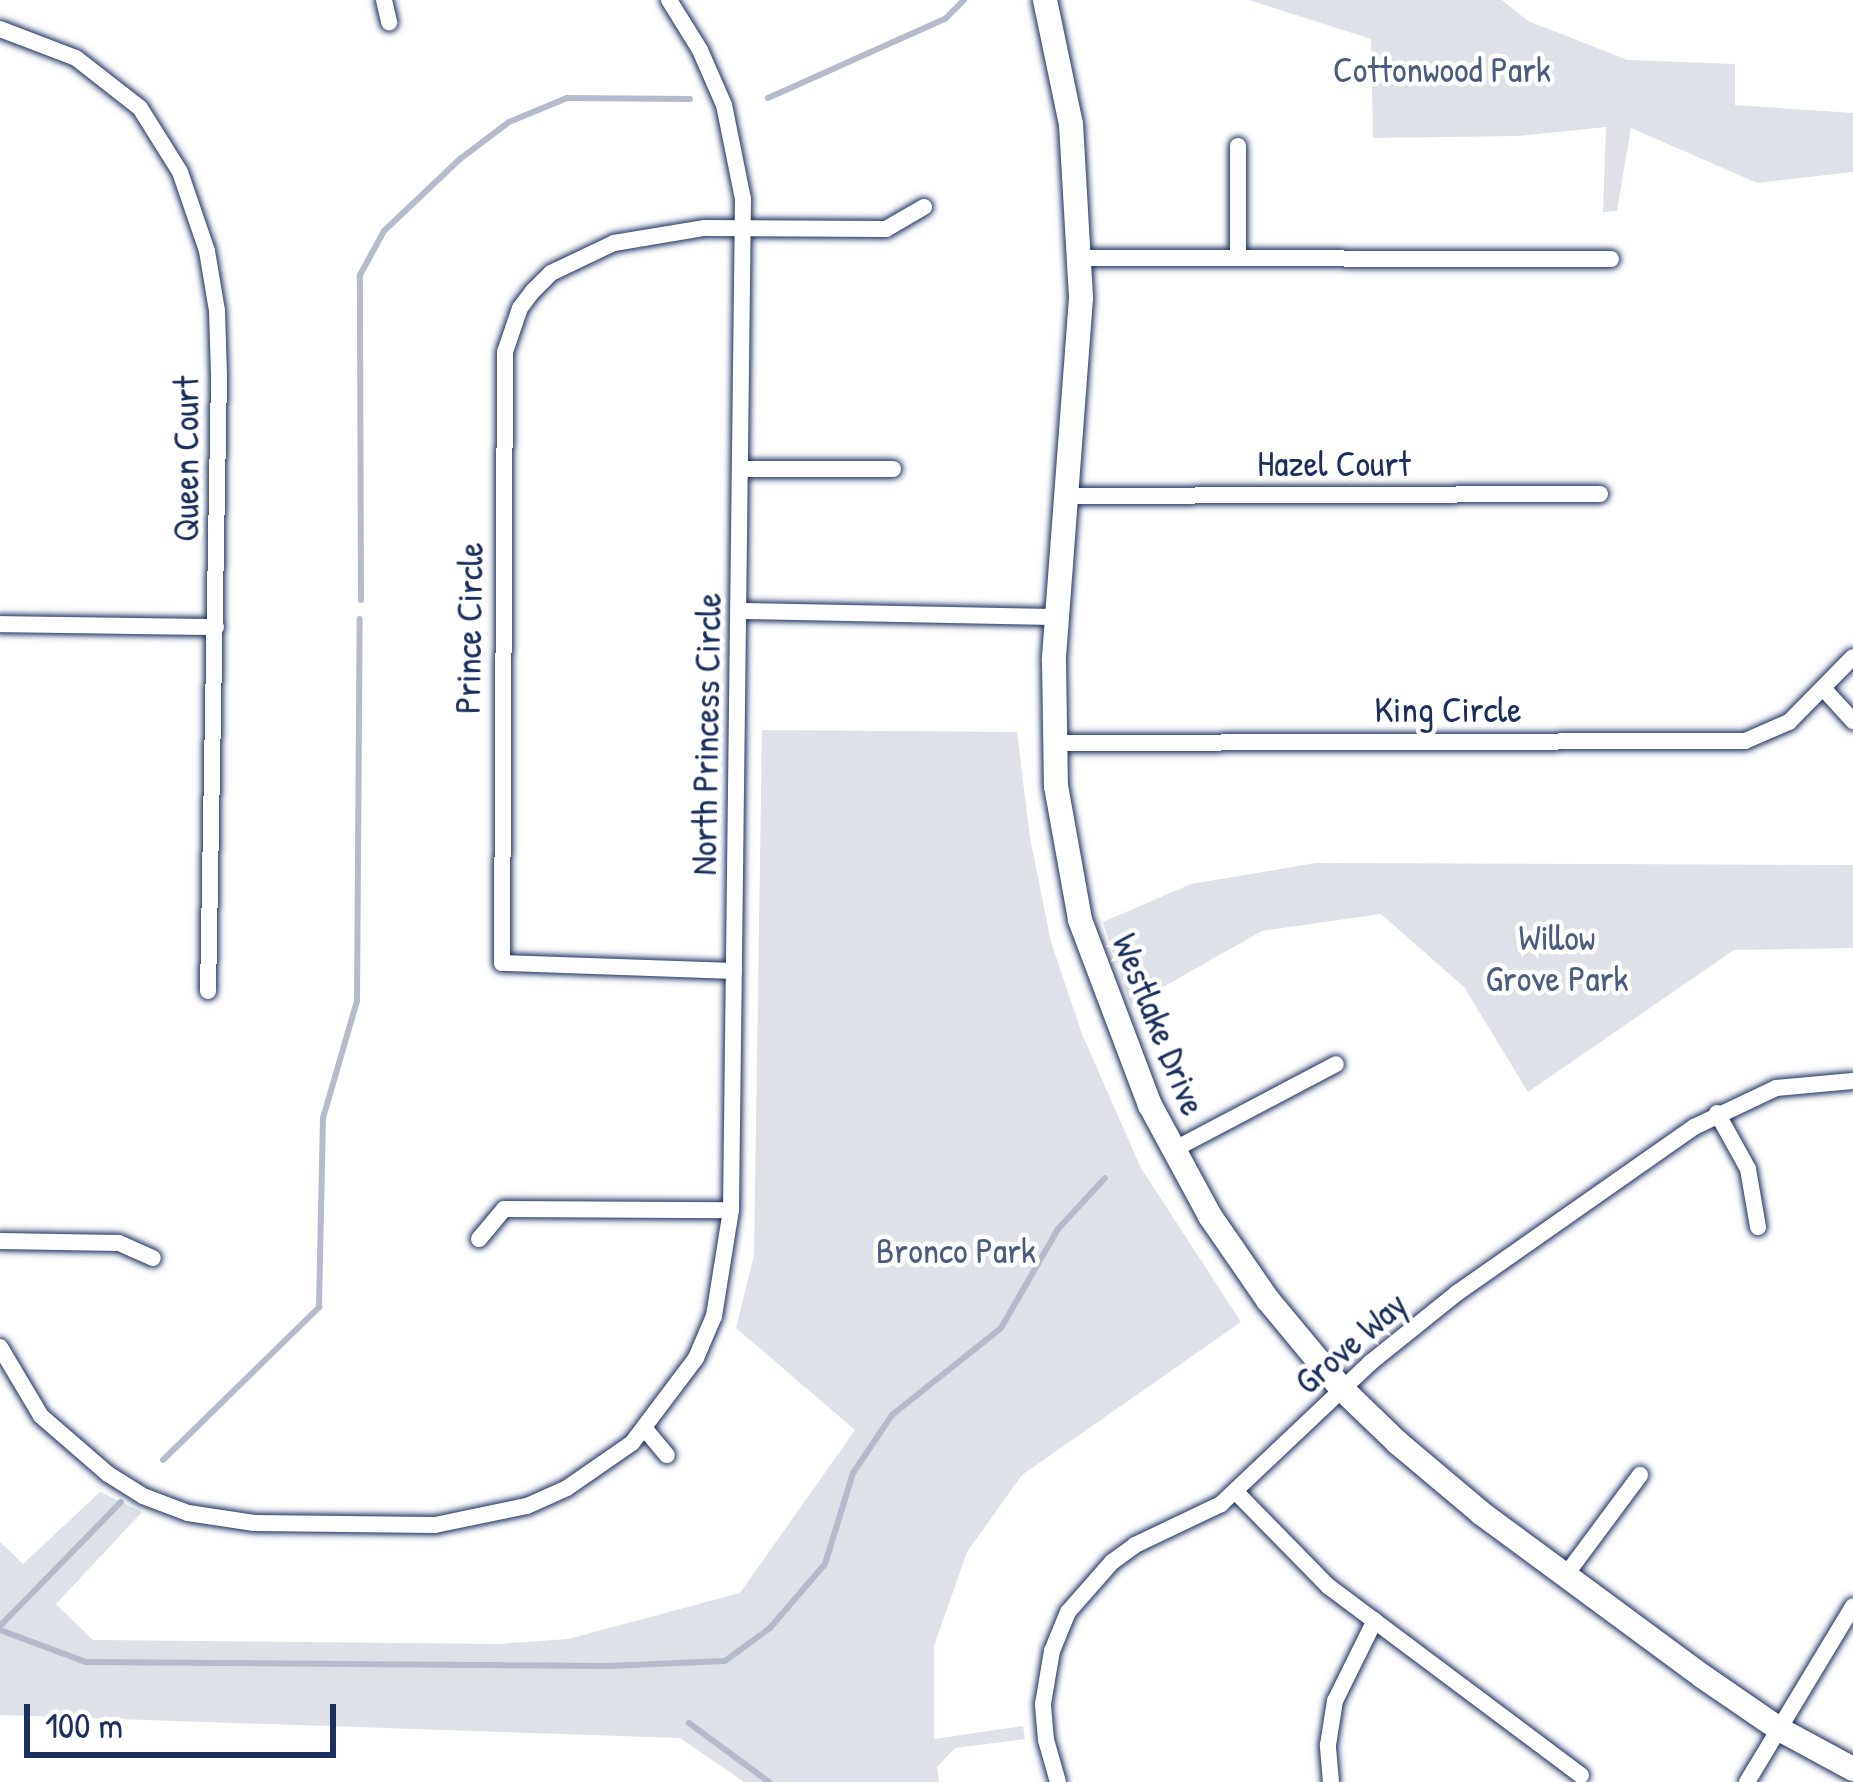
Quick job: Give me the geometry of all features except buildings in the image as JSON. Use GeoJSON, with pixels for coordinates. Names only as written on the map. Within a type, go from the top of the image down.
{"type":"FeatureCollection","features":[{"type":"Feature","properties":{"kind":"street"},"geometry":{"type":"LineString","coordinates":[[384,0],[389,22]]}},
{"type":"Feature","properties":{"kind":"street","name":"North Princess Circle"},"geometry":{"type":"LineString","coordinates":[[0,1347],[41,1416],[84,1457],[143,1496],[188,1513],[254,1523],[435,1526],[489,1517],[567,1488],[607,1464],[645,1430],[695,1358],[714,1316],[731,1210],[742,228],[741,178],[724,105],[700,50],[669,0]]}},
{"type":"Feature","properties":{"kind":"street","name":"Westlake Drive"},"geometry":{"type":"LineString","coordinates":[[1045,0],[1071,124],[1080,258],[1055,743],[1064,852],[1080,920],[1125,1050],[1173,1150],[1242,1265],[1342,1389],[1451,1489],[1565,1576],[1779,1729],[1853,1769]]}},
{"type":"Feature","properties":{"kind":"street","name":"Queen Court"},"geometry":{"type":"LineString","coordinates":[[0,29],[76,58],[140,108],[172,158],[194,206],[217,310],[208,991]]}},
{"type":"Feature","properties":{"kind":"street"},"geometry":{"type":"LineString","coordinates":[[1238,146],[1238,257]]}},
{"type":"Feature","properties":{"kind":"street"},"geometry":{"type":"LineString","coordinates":[[742,228],[886,229],[924,207]]}},
{"type":"Feature","properties":{"kind":"street","name":"Prince Circle"},"geometry":{"type":"LineString","coordinates":[[734,971],[502,963],[503,452],[505,352],[520,308],[551,273],[614,243],[653,233],[742,228]]}},
{"type":"Feature","properties":{"kind":"street"},"geometry":{"type":"LineString","coordinates":[[1080,258],[1611,259]]}},
{"type":"Feature","properties":{"kind":"street"},"geometry":{"type":"LineString","coordinates":[[741,469],[893,469]]}},
{"type":"Feature","properties":{"kind":"street","name":"Hazel Court"},"geometry":{"type":"LineString","coordinates":[[1068,496],[1600,494]]}},
{"type":"Feature","properties":{"kind":"street"},"geometry":{"type":"LineString","coordinates":[[740,611],[1058,616]]}},
{"type":"Feature","properties":{"kind":"street"},"geometry":{"type":"LineString","coordinates":[[0,624],[216,627]]}},
{"type":"Feature","properties":{"kind":"street","name":"King Circle"},"geometry":{"type":"LineString","coordinates":[[1055,743],[1745,741],[1789,722],[1853,657]]}},
{"type":"Feature","properties":{"kind":"street"},"geometry":{"type":"LineString","coordinates":[[1822,688],[1853,722]]}},
{"type":"Feature","properties":{"kind":"street"},"geometry":{"type":"LineString","coordinates":[[1173,1150],[1336,1064]]}},
{"type":"Feature","properties":{"kind":"street","name":"Grove Way"},"geometry":{"type":"LineString","coordinates":[[1058,1782],[1046,1740],[1043,1704],[1052,1651],[1068,1612],[1088,1584],[1135,1545],[1194,1519],[1235,1491],[1342,1389],[1469,1284],[1717,1113],[1776,1088],[1853,1081]]}},
{"type":"Feature","properties":{"kind":"street"},"geometry":{"type":"LineString","coordinates":[[1717,1113],[1748,1169],[1758,1227]]}},
{"type":"Feature","properties":{"kind":"street"},"geometry":{"type":"LineString","coordinates":[[479,1239],[504,1209],[731,1210]]}},
{"type":"Feature","properties":{"kind":"street"},"geometry":{"type":"LineString","coordinates":[[0,1241],[119,1243],[153,1258]]}},
{"type":"Feature","properties":{"kind":"street"},"geometry":{"type":"LineString","coordinates":[[645,1430],[667,1455]]}},
{"type":"Feature","properties":{"kind":"street"},"geometry":{"type":"LineString","coordinates":[[1565,1576],[1640,1475]]}},
{"type":"Feature","properties":{"kind":"street"},"geometry":{"type":"LineString","coordinates":[[1235,1491],[1287,1549],[1581,1775]]}},
{"type":"Feature","properties":{"kind":"street"},"geometry":{"type":"LineString","coordinates":[[1747,1782],[1853,1606]]}},
{"type":"Feature","properties":{"kind":"street"},"geometry":{"type":"LineString","coordinates":[[1331,1782],[1328,1745],[1335,1702],[1375,1620]]}},
{"type":"Feature","properties":{"kind":"green space","name":"Cottonwood Park"},"geometry":{"type":"Polygon","coordinates":[[[1249,0],[1502,0],[1528,21],[1628,60],[1735,64],[1735,105],[1853,113],[1853,172],[1757,183],[1631,128],[1617,211],[1603,212],[1606,127],[1518,136],[1373,138],[1371,39],[1249,0]]]}},
{"type":"Feature","properties":{"kind":"green space","name":"Bronco Park"},"geometry":{"type":"Polygon","coordinates":[[[762,730],[1017,732],[1030,838],[1051,942],[1082,1034],[1141,1168],[1241,1322],[1022,1475],[967,1552],[934,1646],[934,1739],[1023,1726],[1025,1739],[955,1748],[937,1767],[939,1782],[744,1782],[680,1738],[0,1715],[0,1542],[23,1564],[100,1492],[142,1512],[56,1604],[93,1640],[499,1644],[568,1639],[740,1593],[855,1430],[736,1328],[754,1255],[762,730]]]}},
{"type":"Feature","properties":{"kind":"green space","name":"Willow Grove Park"},"geometry":{"type":"Polygon","coordinates":[[[1316,863],[1853,865],[1853,948],[1734,950],[1528,1092],[1464,987],[1381,914],[1262,931],[1131,1005],[1103,922],[1191,884],[1316,863]]]}},
{"type":"Feature","properties":{"kind":"waterway"},"geometry":{"type":"LineString","coordinates":[[768,98],[945,19],[964,0]]}},
{"type":"Feature","properties":{"kind":"waterway"},"geometry":{"type":"LineString","coordinates":[[361,600],[360,275],[384,231],[460,159],[509,122],[567,98],[690,99]]}},
{"type":"Feature","properties":{"kind":"waterway"},"geometry":{"type":"LineString","coordinates":[[163,1460],[319,1307],[323,1118],[357,1001],[360,619]]}},
{"type":"Feature","properties":{"kind":"waterway"},"geometry":{"type":"LineString","coordinates":[[0,1630],[86,1662],[609,1666],[725,1661],[770,1628],[825,1564],[853,1473],[892,1415],[1001,1328],[1058,1229],[1105,1178]]}},
{"type":"Feature","properties":{"kind":"waterway"},"geometry":{"type":"LineString","coordinates":[[0,1626],[121,1502]]}},
{"type":"Feature","properties":{"kind":"waterway"},"geometry":{"type":"LineString","coordinates":[[689,1723],[769,1782]]}}]}
